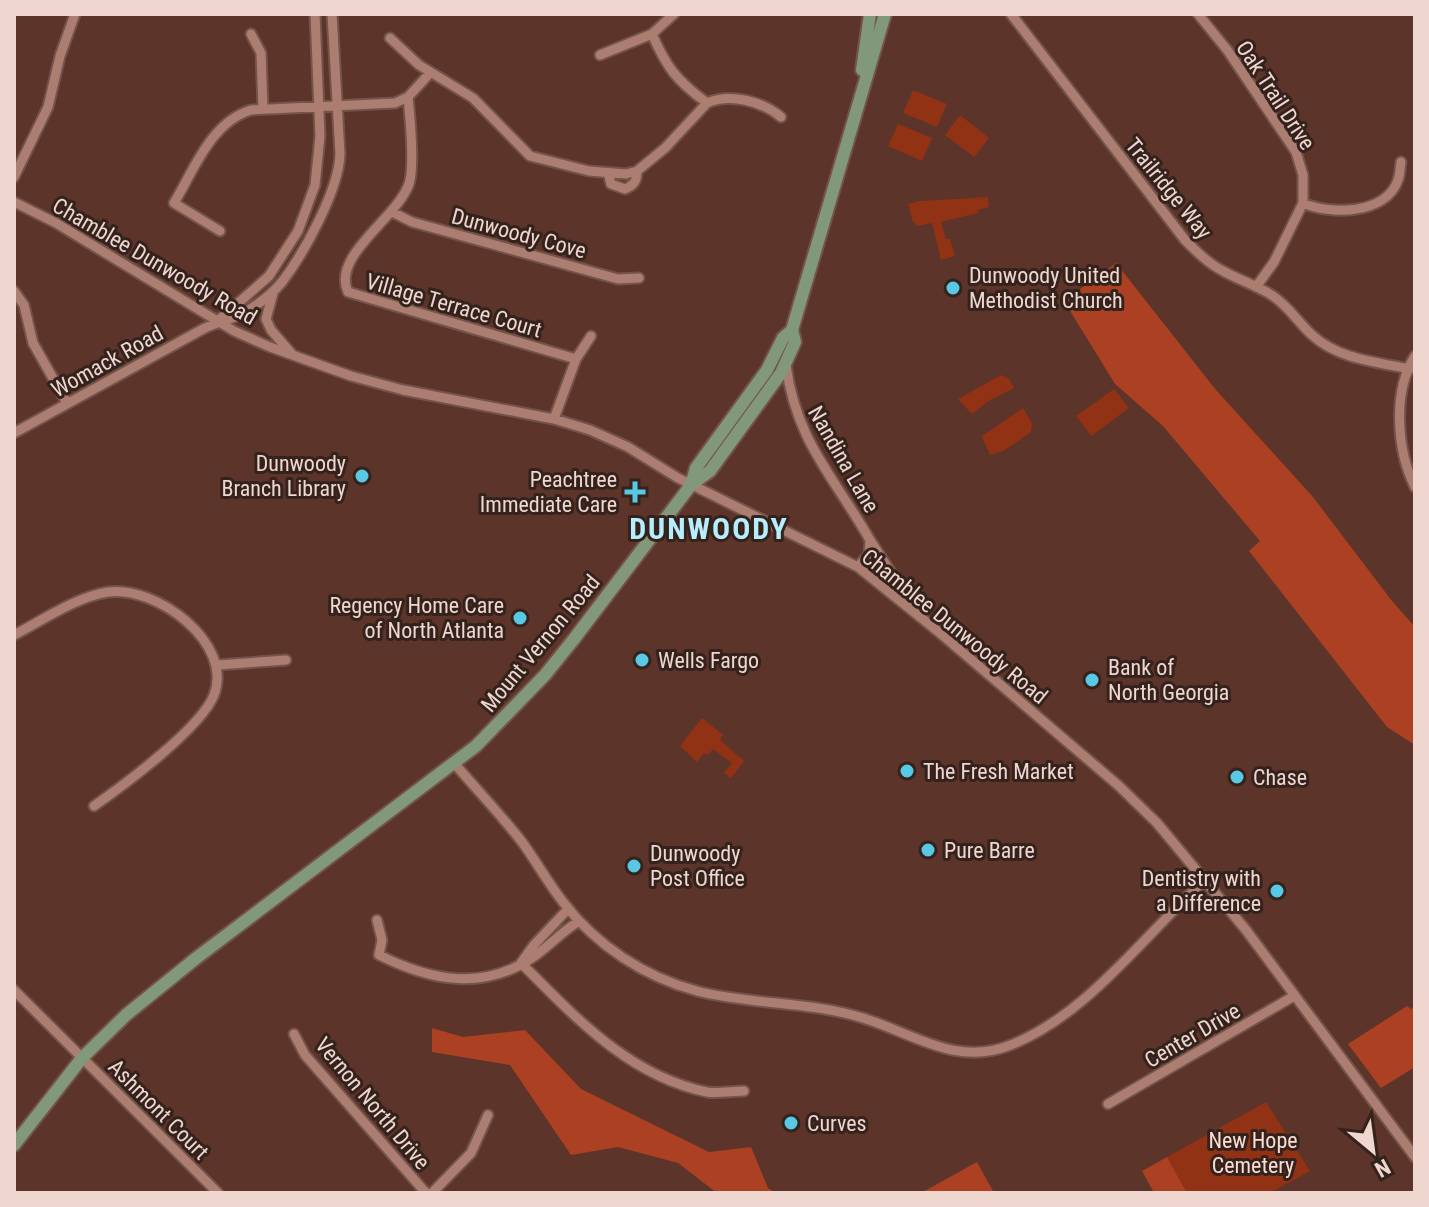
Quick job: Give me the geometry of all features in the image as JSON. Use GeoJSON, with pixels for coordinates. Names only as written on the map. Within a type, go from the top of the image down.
{"type":"FeatureCollection","features":[{"type":"Feature","properties":{"kind":"main road"},"geometry":{"type":"LineString","coordinates":[[863,83],[862,60],[870,14]]}},
{"type":"Feature","properties":{"kind":"main road","name":"Mount Vernon Road"},"geometry":{"type":"LineString","coordinates":[[14,1145],[78,1054],[195,959],[455,764],[545,675],[691,485],[696,468],[757,385],[783,338],[792,330],[885,14]]}},
{"type":"Feature","properties":{"kind":"main road"},"geometry":{"type":"LineString","coordinates":[[691,485],[710,471],[786,365],[795,342],[792,330]]}},
{"type":"Feature","properties":{"kind":"street"},"geometry":{"type":"LineString","coordinates":[[14,177],[48,107],[60,56],[75,14]]}},
{"type":"Feature","properties":{"kind":"street"},"geometry":{"type":"LineString","coordinates":[[218,321],[269,276],[298,231],[315,185],[320,136],[315,14]]}},
{"type":"Feature","properties":{"kind":"street"},"geometry":{"type":"LineString","coordinates":[[218,321],[240,315],[282,282],[327,203],[339,173],[332,14]]}},
{"type":"Feature","properties":{"kind":"street"},"geometry":{"type":"LineString","coordinates":[[600,55],[652,34],[674,14]]}},
{"type":"Feature","properties":{"kind":"street","name":"Trailridge Way"},"geometry":{"type":"LineString","coordinates":[[1011,14],[1185,240],[1220,270],[1283,304],[1322,343],[1345,355],[1410,369]]}},
{"type":"Feature","properties":{"kind":"street","name":"Oak Trail Drive"},"geometry":{"type":"LineString","coordinates":[[1198,14],[1228,51],[1296,152],[1303,175],[1303,203]]}},
{"type":"Feature","properties":{"kind":"street"},"geometry":{"type":"LineString","coordinates":[[251,34],[261,53],[263,109]]}},
{"type":"Feature","properties":{"kind":"street"},"geometry":{"type":"LineString","coordinates":[[652,34],[676,79],[707,103]]}},
{"type":"Feature","properties":{"kind":"street"},"geometry":{"type":"LineString","coordinates":[[390,38],[430,73],[473,98],[530,156],[589,171],[626,174],[637,171],[665,148],[707,103],[715,99],[756,102],[781,117]]}},
{"type":"Feature","properties":{"kind":"street"},"geometry":{"type":"LineString","coordinates":[[220,231],[174,203],[225,123],[242,112],[263,109],[395,103],[408,97],[430,73]]}},
{"type":"Feature","properties":{"kind":"street","name":"Village Terrace Court"},"geometry":{"type":"LineString","coordinates":[[408,97],[410,181],[392,212],[358,249],[345,271],[343,283],[348,292],[576,359]]}},
{"type":"Feature","properties":{"kind":"street"},"geometry":{"type":"LineString","coordinates":[[1256,287],[1274,262],[1303,203],[1338,211],[1371,204],[1383,198],[1398,183],[1401,162]]}},
{"type":"Feature","properties":{"kind":"street","name":"Chamblee Dunwoody Road"},"geometry":{"type":"LineString","coordinates":[[14,202],[56,223],[243,335],[320,367],[403,390],[554,419],[616,441],[691,485],[858,567],[919,614],[1119,786],[1157,823],[1205,880],[1415,1157]]}},
{"type":"Feature","properties":{"kind":"street","name":"Dunwoody Cove"},"geometry":{"type":"LineString","coordinates":[[392,212],[412,222],[618,279],[639,278]]}},
{"type":"Feature","properties":{"kind":"street"},"geometry":{"type":"LineString","coordinates":[[274,290],[266,319],[292,355]]}},
{"type":"Feature","properties":{"kind":"street"},"geometry":{"type":"LineString","coordinates":[[14,291],[24,305],[33,343],[67,403]]}},
{"type":"Feature","properties":{"kind":"street","name":"Womack Road"},"geometry":{"type":"LineString","coordinates":[[14,433],[218,321]]}},
{"type":"Feature","properties":{"kind":"street"},"geometry":{"type":"LineString","coordinates":[[554,419],[576,359],[591,336]]}},
{"type":"Feature","properties":{"kind":"street"},"geometry":{"type":"LineString","coordinates":[[1415,356],[1402,394],[1400,443],[1406,470],[1415,487]]}},
{"type":"Feature","properties":{"kind":"street","name":"Nandina Lane"},"geometry":{"type":"LineString","coordinates":[[786,365],[790,394],[805,436],[919,614]]}},
{"type":"Feature","properties":{"kind":"street","name":"Nandina Lane"},"geometry":{"type":"LineString","coordinates":[[766,394],[778,391],[790,394]]}},
{"type":"Feature","properties":{"kind":"street","name":"Nandina Lane"},"geometry":{"type":"LineString","coordinates":[[858,567],[869,554],[870,540]]}},
{"type":"Feature","properties":{"kind":"street"},"geometry":{"type":"LineString","coordinates":[[14,635],[81,601],[106,592],[121,592],[140,595],[159,603],[181,618],[209,648],[217,665],[218,678],[213,698],[199,716],[165,751],[94,806]]}},
{"type":"Feature","properties":{"kind":"street"},"geometry":{"type":"LineString","coordinates":[[217,665],[286,660]]}},
{"type":"Feature","properties":{"kind":"street"},"geometry":{"type":"LineString","coordinates":[[455,764],[520,840],[568,909],[599,939],[633,964],[679,985],[713,994],[852,1015],[951,1051],[990,1051],[1023,1040],[1040,1030],[1122,964],[1205,880]]}},
{"type":"Feature","properties":{"kind":"street"},"geometry":{"type":"LineString","coordinates":[[521,963],[568,909]]}},
{"type":"Feature","properties":{"kind":"street"},"geometry":{"type":"LineString","coordinates":[[377,920],[382,940],[379,955],[401,966],[469,981],[492,977],[533,958],[579,921]]}},
{"type":"Feature","properties":{"kind":"street"},"geometry":{"type":"LineString","coordinates":[[521,963],[602,1041],[623,1057],[646,1070],[709,1092],[744,1091]]}},
{"type":"Feature","properties":{"kind":"street","name":"Ashmont Court"},"geometry":{"type":"LineString","coordinates":[[14,990],[218,1193]]}},
{"type":"Feature","properties":{"kind":"street","name":"Center Drive"},"geometry":{"type":"LineString","coordinates":[[1108,1104],[1294,996]]}},
{"type":"Feature","properties":{"kind":"street","name":"Vernon North Drive"},"geometry":{"type":"LineString","coordinates":[[294,1034],[305,1055],[426,1193]]}},
{"type":"Feature","properties":{"kind":"street"},"geometry":{"type":"LineString","coordinates":[[432,1193],[471,1153],[488,1115]]}},
{"type":"Feature","properties":{"kind":"green space"},"geometry":{"type":"Polygon","coordinates":[[[913,90],[947,104],[937,127],[903,113],[913,90]]]}},
{"type":"Feature","properties":{"kind":"green space"},"geometry":{"type":"Polygon","coordinates":[[[960,115],[989,138],[974,157],[945,135],[960,115]]]}},
{"type":"Feature","properties":{"kind":"green space"},"geometry":{"type":"Polygon","coordinates":[[[898,124],[932,138],[922,161],[888,146],[898,124]]]}},
{"type":"Feature","properties":{"kind":"green space"},"geometry":{"type":"Polygon","coordinates":[[[988,197],[989,207],[978,210],[978,213],[941,222],[955,256],[941,260],[932,223],[918,226],[913,222],[908,204],[920,201],[988,197]]]}},
{"type":"Feature","properties":{"kind":"green space"},"geometry":{"type":"Polygon","coordinates":[[[1001,375],[1009,379],[1014,388],[972,414],[958,399],[1001,375]]]}},
{"type":"Feature","properties":{"kind":"green space"},"geometry":{"type":"Polygon","coordinates":[[[1114,389],[1129,408],[1091,436],[1076,416],[1114,389]]]}},
{"type":"Feature","properties":{"kind":"green space"},"geometry":{"type":"Polygon","coordinates":[[[1023,408],[1032,423],[1031,432],[1005,450],[990,455],[982,436],[1023,408]]]}},
{"type":"Feature","properties":{"kind":"green space"},"geometry":{"type":"Polygon","coordinates":[[[702,718],[723,735],[720,740],[744,761],[731,778],[724,773],[732,763],[713,749],[708,755],[704,753],[697,762],[680,746],[702,718]]]}},
{"type":"Feature","properties":{"kind":"green space","name":"New Hope Cemetery"},"geometry":{"type":"Polygon","coordinates":[[[1266,1102],[1310,1171],[1270,1193],[1187,1193],[1167,1157],[1266,1102]]]}},
{"type":"Feature","properties":{"kind":"shaded area"},"geometry":{"type":"Polygon","coordinates":[[[1116,263],[1216,390],[1313,497],[1415,627],[1415,745],[1387,727],[1249,551],[1260,541],[1163,426],[1115,384],[1064,301],[1116,263]]]}},
{"type":"Feature","properties":{"kind":"shaded area"},"geometry":{"type":"Polygon","coordinates":[[[1407,1006],[1411,1009],[1415,1006],[1415,1067],[1381,1088],[1348,1044],[1407,1006]]]}},
{"type":"Feature","properties":{"kind":"shaded area"},"geometry":{"type":"Polygon","coordinates":[[[432,1028],[463,1037],[525,1030],[581,1089],[709,1152],[751,1147],[768,1188],[776,1193],[717,1193],[678,1163],[618,1147],[571,1155],[510,1065],[432,1052],[432,1028]]]}},
{"type":"Feature","properties":{"kind":"shaded area"},"geometry":{"type":"Polygon","coordinates":[[[1167,1157],[1187,1193],[1150,1193],[1153,1191],[1142,1171],[1167,1157]]]}},
{"type":"Feature","properties":{"kind":"shaded area"},"geometry":{"type":"Polygon","coordinates":[[[977,1162],[994,1193],[921,1193],[977,1162]]]}},
{"type":"Feature","properties":{"kind":"place","name":"Dunwoody United Methodist Church"},"geometry":{"type":"Point","coordinates":[953,288]}},
{"type":"Feature","properties":{"kind":"place","name":"Dunwoody Branch Library"},"geometry":{"type":"Point","coordinates":[362,476]}},
{"type":"Feature","properties":{"kind":"place","name":"Peachtree Immediate Care"},"geometry":{"type":"Point","coordinates":[635,492]}},
{"type":"Feature","properties":{"kind":"place","name":"Regency Home Care of North Atlanta"},"geometry":{"type":"Point","coordinates":[520,618]}},
{"type":"Feature","properties":{"kind":"place","name":"Wells Fargo"},"geometry":{"type":"Point","coordinates":[642,660]}},
{"type":"Feature","properties":{"kind":"place","name":"Bank of North Georgia"},"geometry":{"type":"Point","coordinates":[1092,680]}},
{"type":"Feature","properties":{"kind":"place","name":"The Fresh Market"},"geometry":{"type":"Point","coordinates":[907,771]}},
{"type":"Feature","properties":{"kind":"place","name":"Chase"},"geometry":{"type":"Point","coordinates":[1237,777]}},
{"type":"Feature","properties":{"kind":"place","name":"Pure Barre"},"geometry":{"type":"Point","coordinates":[928,850]}},
{"type":"Feature","properties":{"kind":"place","name":"Dunwoody Post Office"},"geometry":{"type":"Point","coordinates":[634,866]}},
{"type":"Feature","properties":{"kind":"place","name":"Dentistry with a Difference"},"geometry":{"type":"Point","coordinates":[1277,891]}},
{"type":"Feature","properties":{"kind":"place","name":"Curves"},"geometry":{"type":"Point","coordinates":[791,1123]}},
{"type":"Feature","properties":{"kind":"district","name":"DUNWOODY"},"geometry":{"type":"Point","coordinates":[709,529]}}]}
